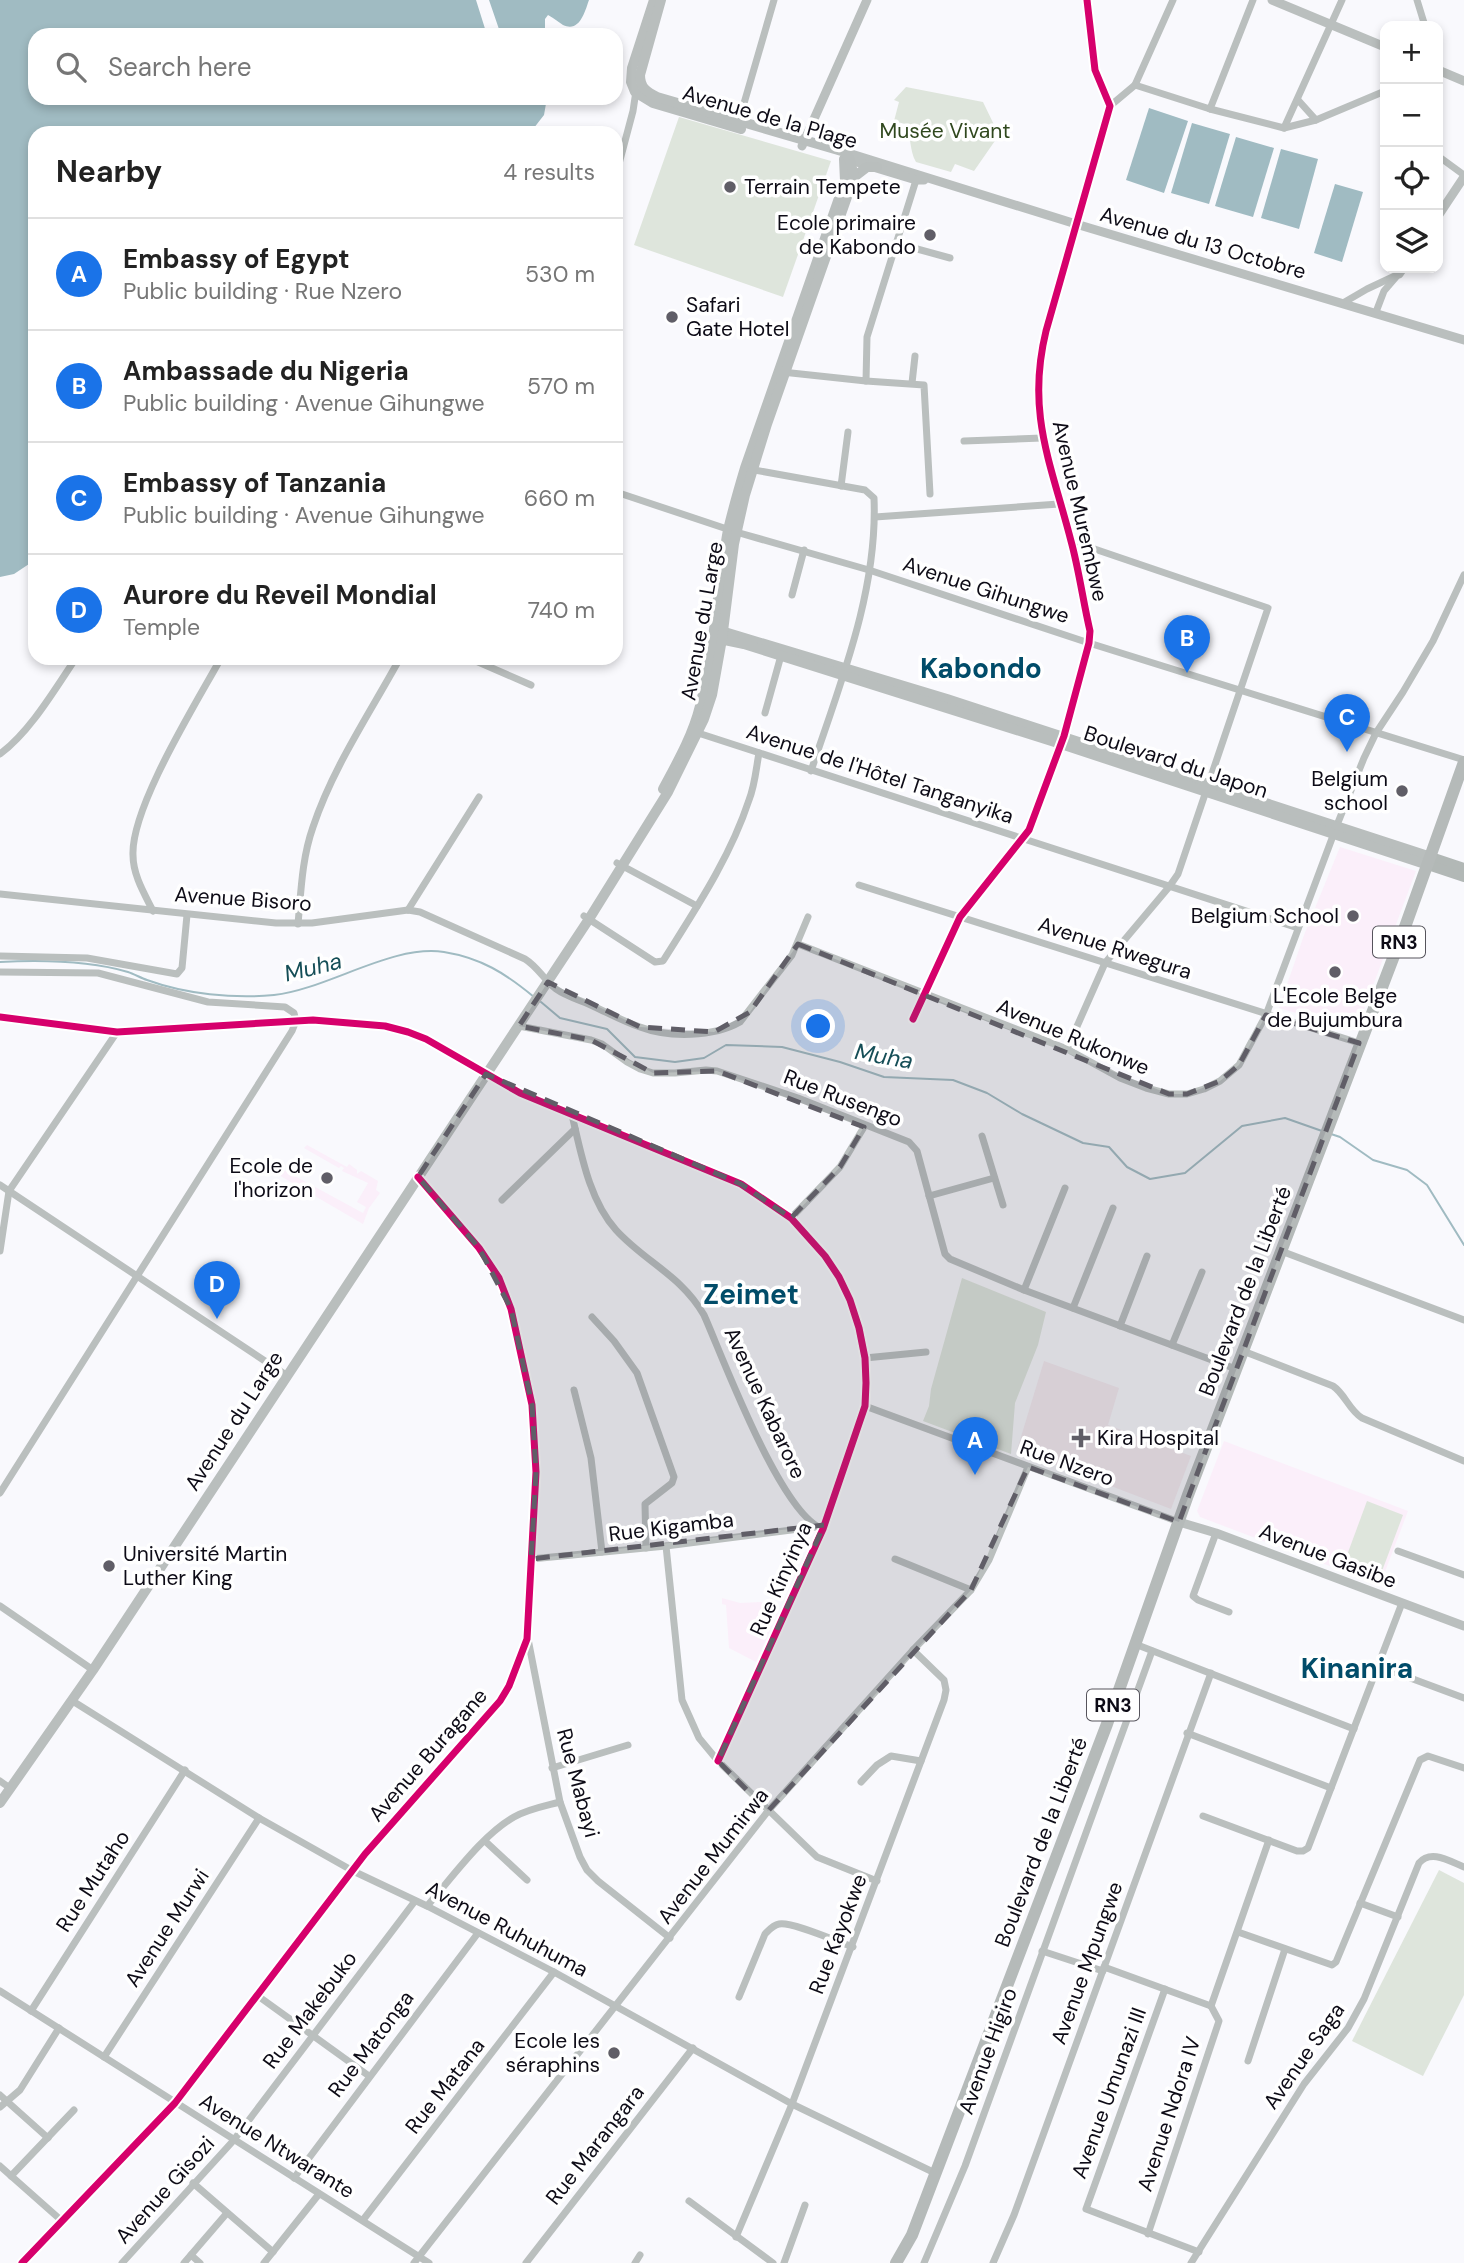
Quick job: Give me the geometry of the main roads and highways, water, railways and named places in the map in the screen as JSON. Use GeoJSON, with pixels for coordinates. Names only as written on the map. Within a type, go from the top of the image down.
{"type":"FeatureCollection","features":[{"type":"Feature","properties":{"kind":"highway","name":"Boulevard de la Liberté"},"geometry":{"type":"LineString","coordinates":[[896,2263],[912,2235],[1429,861],[1464,761]]}},
{"type":"Feature","properties":{"kind":"main road"},"geometry":{"type":"LineString","coordinates":[[638,89],[631,82],[632,68],[654,0]]}},
{"type":"Feature","properties":{"kind":"main road"},"geometry":{"type":"LineString","coordinates":[[638,89],[639,75],[661,0]]}},
{"type":"Feature","properties":{"kind":"main road","name":"Avenue de la Plage"},"geometry":{"type":"LineString","coordinates":[[638,89],[738,125],[845,155]]}},
{"type":"Feature","properties":{"kind":"main road"},"geometry":{"type":"LineString","coordinates":[[845,155],[854,177],[867,167],[877,167]]}},
{"type":"Feature","properties":{"kind":"main road","name":"Avenue du Large"},"geometry":{"type":"LineString","coordinates":[[840,209],[845,180],[845,155]]}},
{"type":"Feature","properties":{"kind":"main road","name":"Avenue du Large"},"geometry":{"type":"LineString","coordinates":[[0,1803],[93,1670],[486,1074],[507,1035],[668,792],[694,731],[719,634],[732,531],[748,469],[840,209],[854,177]]}},
{"type":"Feature","properties":{"kind":"main road","name":"Boulevard du Japon"},"geometry":{"type":"LineString","coordinates":[[719,634],[1062,740],[1429,861],[1464,877]]}},
{"type":"Feature","properties":{"kind":"main road","name":"Boulevard du Japon"},"geometry":{"type":"LineString","coordinates":[[1429,861],[1464,868]]}},
{"type":"Feature","properties":{"kind":"main road","name":"Avenue du Large"},"geometry":{"type":"LineString","coordinates":[[496,1057],[519,1026],[529,1005]]}},
{"type":"Feature","properties":{"kind":"water"},"geometry":{"type":"Polygon","coordinates":[[[0,0],[476,0],[485,28],[28,28],[28,105],[546,105],[544,115],[535,126],[28,126],[28,565],[14,574],[0,577],[0,0]]]}},
{"type":"Feature","properties":{"kind":"water"},"geometry":{"type":"Polygon","coordinates":[[[489,0],[589,0],[581,20],[574,26],[563,25],[548,15],[545,28],[499,28],[489,0]]]}},
{"type":"Feature","properties":{"kind":"water"},"geometry":{"type":"Polygon","coordinates":[[[1149,108],[1188,121],[1164,193],[1126,180],[1149,108]]]}},
{"type":"Feature","properties":{"kind":"water"},"geometry":{"type":"Polygon","coordinates":[[[1192,123],[1230,134],[1209,204],[1171,193],[1192,123]]]}},
{"type":"Feature","properties":{"kind":"water"},"geometry":{"type":"Polygon","coordinates":[[[1236,137],[1274,148],[1253,217],[1215,206],[1236,137]]]}},
{"type":"Feature","properties":{"kind":"water"},"geometry":{"type":"Polygon","coordinates":[[[1281,149],[1318,159],[1299,229],[1261,218],[1281,149]]]}},
{"type":"Feature","properties":{"kind":"water"},"geometry":{"type":"Polygon","coordinates":[[[1335,184],[1363,192],[1342,262],[1314,253],[1335,184]]]}},
{"type":"Feature","properties":{"kind":"waterway","name":"Muha"},"geometry":{"type":"LineString","coordinates":[[0,962],[81,963],[128,972],[162,985],[193,992],[259,996],[316,985],[403,954],[444,952],[470,958],[492,968],[534,997]]}},
{"type":"Feature","properties":{"kind":"waterway","name":"Muha"},"geometry":{"type":"LineString","coordinates":[[541,1002],[560,1018],[607,1029],[635,1057],[675,1062],[704,1058],[726,1045],[782,1047],[884,1077],[953,1080],[987,1093],[1022,1114],[1083,1143],[1109,1147],[1127,1167],[1150,1179],[1185,1173],[1242,1126],[1285,1118],[1322,1131]]}},
{"type":"Feature","properties":{"kind":"waterway","name":"Muha"},"geometry":{"type":"LineString","coordinates":[[1331,1134],[1340,1137],[1373,1160],[1407,1170],[1427,1185],[1464,1245]]}},
{"type":"Feature","properties":{"kind":"place","name":"Terrain Tempete"},"geometry":{"type":"Point","coordinates":[730,187]}},
{"type":"Feature","properties":{"kind":"place","name":"Ecole primaire de Kabondo"},"geometry":{"type":"Point","coordinates":[930,235]}},
{"type":"Feature","properties":{"kind":"place","name":"Safari Gate Hotel"},"geometry":{"type":"Point","coordinates":[672,317]}},
{"type":"Feature","properties":{"kind":"place","name":"Ambassade du Nigeria"},"geometry":{"type":"Point","coordinates":[1187,673]}},
{"type":"Feature","properties":{"kind":"place","name":"Embassy of Tanzania"},"geometry":{"type":"Point","coordinates":[1347,752]}},
{"type":"Feature","properties":{"kind":"place","name":"Belgium school"},"geometry":{"type":"Point","coordinates":[1402,791]}},
{"type":"Feature","properties":{"kind":"place","name":"Belgium School"},"geometry":{"type":"Point","coordinates":[1353,916]}},
{"type":"Feature","properties":{"kind":"place","name":"L'Ecole Belge de Bujumbura"},"geometry":{"type":"Point","coordinates":[1335,972]}},
{"type":"Feature","properties":{"kind":"place","name":"Ecole de l'horizon"},"geometry":{"type":"Point","coordinates":[327,1178]}},
{"type":"Feature","properties":{"kind":"place","name":"Aurore du Reveil Mondial"},"geometry":{"type":"Point","coordinates":[217,1319]}},
{"type":"Feature","properties":{"kind":"place","name":"Kira Hospital"},"geometry":{"type":"Point","coordinates":[1081,1438]}},
{"type":"Feature","properties":{"kind":"place","name":"Embassy of Egypt"},"geometry":{"type":"Point","coordinates":[975,1475]}},
{"type":"Feature","properties":{"kind":"place","name":"Université Martin Luther King"},"geometry":{"type":"Point","coordinates":[109,1566]}},
{"type":"Feature","properties":{"kind":"place","name":"Ecole les séraphins"},"geometry":{"type":"Point","coordinates":[614,2053]}},
{"type":"Feature","properties":{"kind":"district","name":"Kabondo"},"geometry":{"type":"Point","coordinates":[981,668]}},
{"type":"Feature","properties":{"kind":"district","name":"Zeimet"},"geometry":{"type":"Point","coordinates":[751,1294]}},
{"type":"Feature","properties":{"kind":"district","name":"Kinanira"},"geometry":{"type":"Point","coordinates":[1357,1668]}},
{"type":"Feature","properties":{"kind":"park label","name":"Musée Vivant"},"geometry":{"type":"Point","coordinates":[945,131]}}]}
